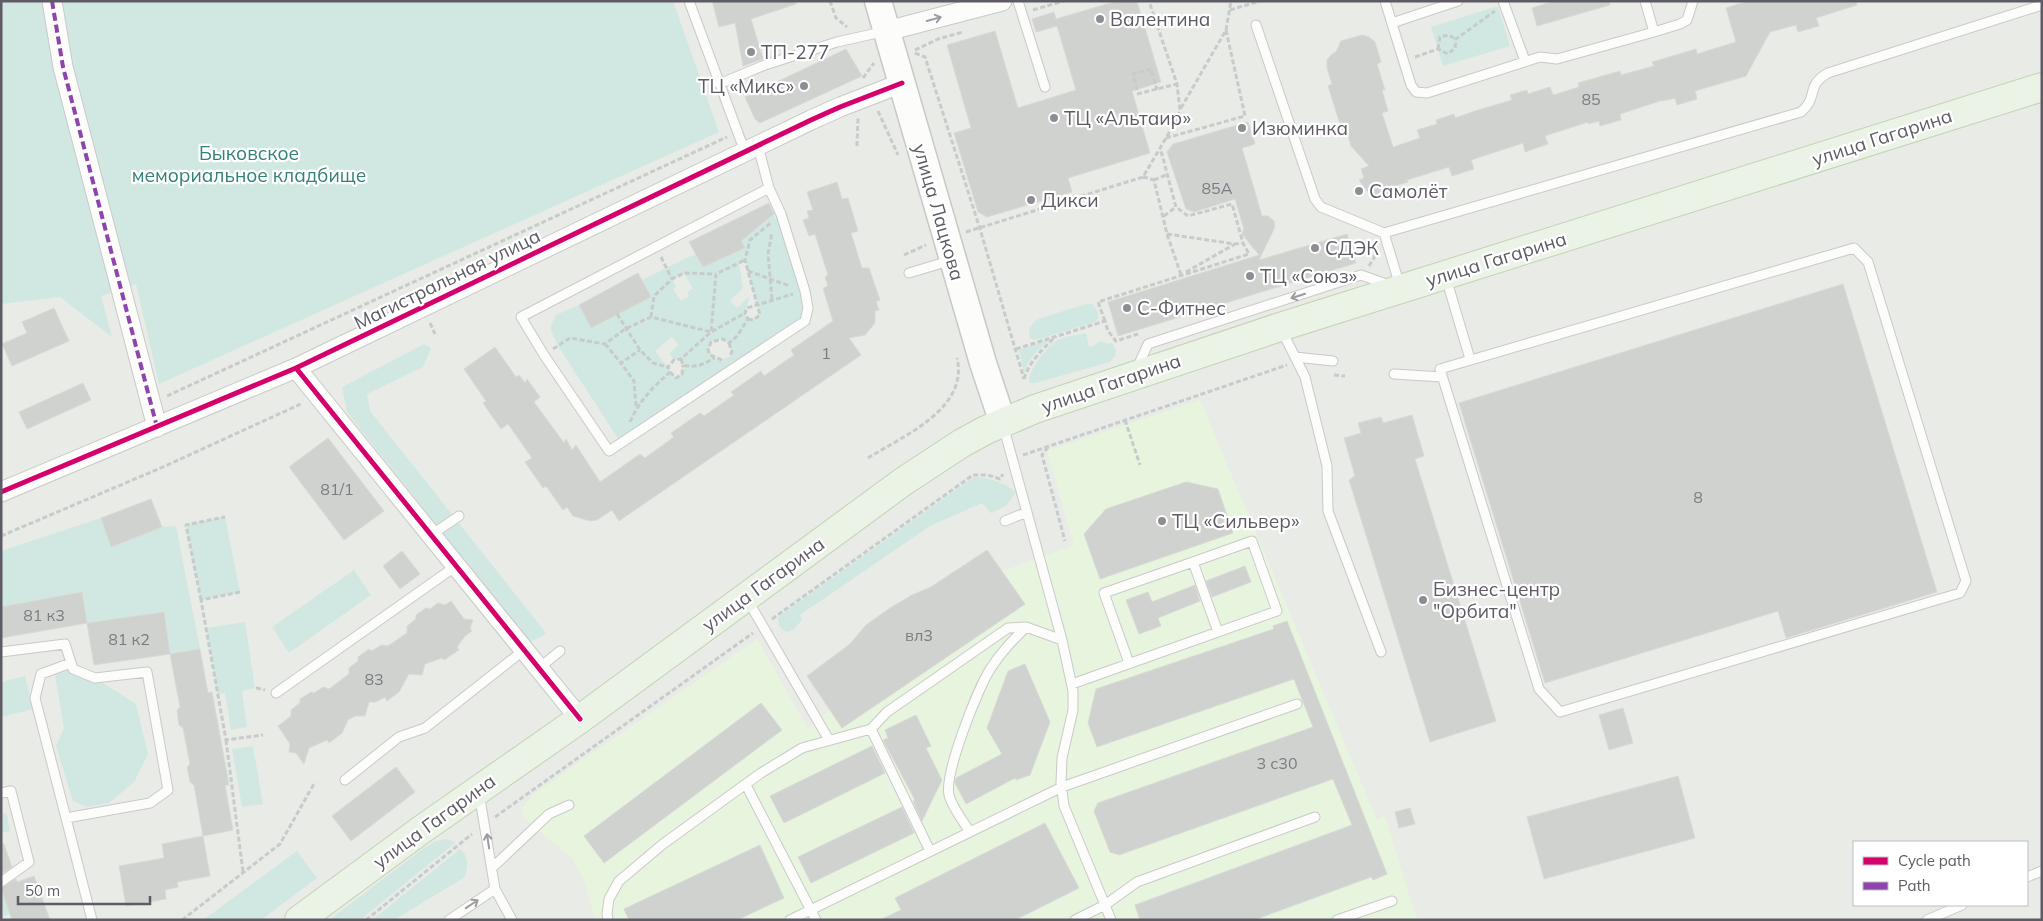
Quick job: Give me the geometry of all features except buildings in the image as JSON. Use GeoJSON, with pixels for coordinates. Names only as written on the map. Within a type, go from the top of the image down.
{"type":"FeatureCollection","features":[{"type":"Feature","properties":{"kind":"main road","name":"улица Гагарина"},"geometry":{"type":"LineString","coordinates":[[299,920],[478,790],[580,719],[934,460],[962,443],[1003,423],[1035,409],[1280,326],[2042,87]]}},
{"type":"Feature","properties":{"kind":"street"},"geometry":{"type":"LineString","coordinates":[[52,1],[63,67],[157,427]]}},
{"type":"Feature","properties":{"kind":"street","name":"улица Лацкова"},"geometry":{"type":"LineString","coordinates":[[878,1],[902,83],[943,263],[983,363],[1003,423]]}},
{"type":"Feature","properties":{"kind":"street"},"geometry":{"type":"LineString","coordinates":[[887,31],[1002,1]]}},
{"type":"Feature","properties":{"kind":"street","name":"Магистральная улица"},"geometry":{"type":"LineString","coordinates":[[1,492],[296,368],[840,107],[859,108],[902,83]]}},
{"type":"Feature","properties":{"kind":"street"},"geometry":{"type":"LineString","coordinates":[[296,368],[580,719]]}},
{"type":"Feature","properties":{"kind":"lane"},"geometry":{"type":"LineString","coordinates":[[689,1],[737,132],[751,150],[782,214],[805,291],[808,308],[805,321],[609,451],[544,355],[521,317],[769,188]]}},
{"type":"Feature","properties":{"kind":"lane"},"geometry":{"type":"LineString","coordinates":[[1018,1],[1045,87]]}},
{"type":"Feature","properties":{"kind":"lane"},"geometry":{"type":"LineString","coordinates":[[1385,1],[1412,85],[1416,92],[1427,94],[1525,61],[1540,57],[1556,59],[1680,24],[1687,20],[1693,1]]}},
{"type":"Feature","properties":{"kind":"lane"},"geometry":{"type":"LineString","coordinates":[[1392,24],[1458,1]]}},
{"type":"Feature","properties":{"kind":"lane"},"geometry":{"type":"LineString","coordinates":[[1645,1],[1654,32]]}},
{"type":"Feature","properties":{"kind":"lane"},"geometry":{"type":"LineString","coordinates":[[1504,3],[1525,61]]}},
{"type":"Feature","properties":{"kind":"lane"},"geometry":{"type":"LineString","coordinates":[[1256,25],[1315,199],[1321,207],[1384,233],[1801,112],[1808,106],[1812,97],[1812,89],[1818,79],[1828,73],[2042,5]]}},
{"type":"Feature","properties":{"kind":"lane"},"geometry":{"type":"LineString","coordinates":[[719,84],[765,65],[837,42],[887,31]]}},
{"type":"Feature","properties":{"kind":"lane"},"geometry":{"type":"LineString","coordinates":[[1384,233],[1401,288]]}},
{"type":"Feature","properties":{"kind":"lane"},"geometry":{"type":"LineString","coordinates":[[1854,248],[1868,262],[1966,581],[1960,593],[1560,712],[1539,689],[1442,377],[1440,368],[1470,359],[1854,248]]}},
{"type":"Feature","properties":{"kind":"lane"},"geometry":{"type":"LineString","coordinates":[[909,273],[943,263]]}},
{"type":"Feature","properties":{"kind":"lane"},"geometry":{"type":"LineString","coordinates":[[1134,375],[1148,344],[1361,275],[1401,288]]}},
{"type":"Feature","properties":{"kind":"lane"},"geometry":{"type":"LineString","coordinates":[[1445,275],[1470,359]]}},
{"type":"Feature","properties":{"kind":"lane"},"geometry":{"type":"LineString","coordinates":[[1280,326],[1305,377],[1327,466],[1328,511],[1381,652]]}},
{"type":"Feature","properties":{"kind":"lane"},"geometry":{"type":"LineString","coordinates":[[1295,357],[1333,362]]}},
{"type":"Feature","properties":{"kind":"lane"},"geometry":{"type":"LineString","coordinates":[[1394,374],[1442,377]]}},
{"type":"Feature","properties":{"kind":"lane"},"geometry":{"type":"LineString","coordinates":[[1003,423],[1062,640],[1072,684],[1073,710],[1062,758],[1064,806],[1111,920]]}},
{"type":"Feature","properties":{"kind":"lane"},"geometry":{"type":"LineString","coordinates":[[1005,521],[1027,512]]}},
{"type":"Feature","properties":{"kind":"lane"},"geometry":{"type":"LineString","coordinates":[[431,535],[459,516]]}},
{"type":"Feature","properties":{"kind":"lane"},"geometry":{"type":"LineString","coordinates":[[1072,684],[1277,611],[1252,541],[1104,593],[1129,663]]}},
{"type":"Feature","properties":{"kind":"lane"},"geometry":{"type":"LineString","coordinates":[[1193,562],[1218,632]]}},
{"type":"Feature","properties":{"kind":"lane"},"geometry":{"type":"LineString","coordinates":[[276,693],[456,566]]}},
{"type":"Feature","properties":{"kind":"lane"},"geometry":{"type":"LineString","coordinates":[[746,597],[830,740]]}},
{"type":"Feature","properties":{"kind":"lane"},"geometry":{"type":"LineString","coordinates":[[608,920],[609,899],[619,881],[663,844],[761,773],[802,748],[870,729],[887,712],[1008,628],[1026,627],[1062,640]]}},
{"type":"Feature","properties":{"kind":"lane"},"geometry":{"type":"LineString","coordinates":[[970,832],[949,795],[950,771],[977,692],[990,668],[1005,648],[1026,627]]}},
{"type":"Feature","properties":{"kind":"lane"},"geometry":{"type":"LineString","coordinates":[[1,652],[65,644],[73,669],[95,678],[147,672],[168,790],[150,803],[66,818]]}},
{"type":"Feature","properties":{"kind":"lane"},"geometry":{"type":"LineString","coordinates":[[345,780],[399,737],[425,728],[524,650]]}},
{"type":"Feature","properties":{"kind":"lane"},"geometry":{"type":"LineString","coordinates":[[539,668],[560,651]]}},
{"type":"Feature","properties":{"kind":"lane"},"geometry":{"type":"LineString","coordinates":[[71,663],[40,674],[35,698],[92,920]]}},
{"type":"Feature","properties":{"kind":"lane"},"geometry":{"type":"LineString","coordinates":[[790,920],[1062,787],[1296,704]]}},
{"type":"Feature","properties":{"kind":"lane"},"geometry":{"type":"LineString","coordinates":[[870,729],[930,851]]}},
{"type":"Feature","properties":{"kind":"lane"},"geometry":{"type":"LineString","coordinates":[[746,785],[816,920]]}},
{"type":"Feature","properties":{"kind":"lane"},"geometry":{"type":"LineString","coordinates":[[478,790],[496,889],[512,920]]}},
{"type":"Feature","properties":{"kind":"lane"},"geometry":{"type":"LineString","coordinates":[[1,794],[11,791],[29,862],[1,882]]}},
{"type":"Feature","properties":{"kind":"lane"},"geometry":{"type":"LineString","coordinates":[[492,868],[549,814],[569,805]]}},
{"type":"Feature","properties":{"kind":"lane"},"geometry":{"type":"LineString","coordinates":[[1075,920],[1105,905],[1137,882],[1315,817]]}},
{"type":"Feature","properties":{"kind":"lane"},"geometry":{"type":"LineString","coordinates":[[2028,877],[2042,871]]}},
{"type":"Feature","properties":{"kind":"lane"},"geometry":{"type":"LineString","coordinates":[[449,920],[496,889]]}},
{"type":"Feature","properties":{"kind":"lane"},"geometry":{"type":"LineString","coordinates":[[1337,920],[1392,901]]}},
{"type":"Feature","properties":{"kind":"lane"},"geometry":{"type":"LineString","coordinates":[[1926,920],[1960,906]]}},
{"type":"Feature","properties":{"kind":"path"},"geometry":{"type":"LineString","coordinates":[[1149,1],[1177,84],[1180,110]]}},
{"type":"Feature","properties":{"kind":"path"},"geometry":{"type":"LineString","coordinates":[[1143,177],[1226,30],[1232,1]]}},
{"type":"Feature","properties":{"kind":"path"},"geometry":{"type":"LineString","coordinates":[[1230,10],[1260,1]]}},
{"type":"Feature","properties":{"kind":"path"},"geometry":{"type":"LineString","coordinates":[[1404,60],[1438,49],[1448,54],[1455,48],[1456,39],[1504,3]]}},
{"type":"Feature","properties":{"kind":"path"},"geometry":{"type":"LineString","coordinates":[[918,24],[912,51],[925,57],[980,228],[1024,379],[1032,361],[1055,337]]}},
{"type":"Feature","properties":{"kind":"path"},"geometry":{"type":"LineString","coordinates":[[1166,139],[1245,116],[1226,30]]}},
{"type":"Feature","properties":{"kind":"path"},"geometry":{"type":"LineString","coordinates":[[1438,49],[1440,37],[1448,36],[1456,39]]}},
{"type":"Feature","properties":{"kind":"path"},"geometry":{"type":"LineString","coordinates":[[1137,90],[1133,74],[1151,69],[1157,90]]}},
{"type":"Feature","properties":{"kind":"path"},"geometry":{"type":"LineString","coordinates":[[1137,94],[1177,84]]}},
{"type":"Feature","properties":{"kind":"path"},"geometry":{"type":"LineString","coordinates":[[857,146],[859,108],[880,112],[901,161]]}},
{"type":"Feature","properties":{"kind":"path"},"geometry":{"type":"LineString","coordinates":[[160,399],[737,132]]}},
{"type":"Feature","properties":{"kind":"path"},"geometry":{"type":"LineString","coordinates":[[1144,333],[1116,341],[1108,331],[1098,302],[1248,254],[1232,204],[1188,216],[1176,206],[1160,146]]}},
{"type":"Feature","properties":{"kind":"path"},"geometry":{"type":"LineString","coordinates":[[980,228],[1143,177],[1154,180],[1168,174]]}},
{"type":"Feature","properties":{"kind":"path"},"geometry":{"type":"LineString","coordinates":[[1154,180],[1167,234],[1180,276]]}},
{"type":"Feature","properties":{"kind":"path"},"geometry":{"type":"LineString","coordinates":[[1164,216],[1176,206]]}},
{"type":"Feature","properties":{"kind":"path"},"geometry":{"type":"LineString","coordinates":[[748,319],[753,320],[760,314],[745,260],[750,240],[775,220],[768,254],[772,300]]}},
{"type":"Feature","properties":{"kind":"path"},"geometry":{"type":"LineString","coordinates":[[1368,268],[1374,258],[1376,244],[1384,233]]}},
{"type":"Feature","properties":{"kind":"path"},"geometry":{"type":"LineString","coordinates":[[1167,234],[1235,244],[1243,243]]}},
{"type":"Feature","properties":{"kind":"path"},"geometry":{"type":"LineString","coordinates":[[923,236],[926,245],[943,263]]}},
{"type":"Feature","properties":{"kind":"path"},"geometry":{"type":"LineString","coordinates":[[1180,276],[1235,244]]}},
{"type":"Feature","properties":{"kind":"path"},"geometry":{"type":"LineString","coordinates":[[904,255],[926,245]]}},
{"type":"Feature","properties":{"kind":"path"},"geometry":{"type":"LineString","coordinates":[[657,247],[672,279]]}},
{"type":"Feature","properties":{"kind":"path"},"geometry":{"type":"LineString","coordinates":[[651,317],[654,296],[672,279],[684,273],[716,274],[745,260]]}},
{"type":"Feature","properties":{"kind":"path"},"geometry":{"type":"LineString","coordinates":[[748,271],[805,291]]}},
{"type":"Feature","properties":{"kind":"path"},"geometry":{"type":"LineString","coordinates":[[711,332],[716,274]]}},
{"type":"Feature","properties":{"kind":"path"},"geometry":{"type":"LineString","coordinates":[[668,367],[674,360],[680,359],[711,332],[745,313],[746,308],[805,291]]}},
{"type":"Feature","properties":{"kind":"path"},"geometry":{"type":"LineString","coordinates":[[745,313],[748,319]]}},
{"type":"Feature","properties":{"kind":"path"},"geometry":{"type":"LineString","coordinates":[[618,314],[625,329],[640,350],[653,363],[668,367]]}},
{"type":"Feature","properties":{"kind":"path"},"geometry":{"type":"LineString","coordinates":[[605,344],[625,329],[651,317],[711,332]]}},
{"type":"Feature","properties":{"kind":"path"},"geometry":{"type":"LineString","coordinates":[[728,359],[714,358],[708,350],[711,342],[724,339],[729,343],[737,336],[748,319]]}},
{"type":"Feature","properties":{"kind":"path"},"geometry":{"type":"LineString","coordinates":[[1016,349],[1105,321]]}},
{"type":"Feature","properties":{"kind":"path"},"geometry":{"type":"LineString","coordinates":[[544,355],[570,338],[605,344],[634,381],[636,407]]}},
{"type":"Feature","properties":{"kind":"path"},"geometry":{"type":"LineString","coordinates":[[621,363],[640,350]]}},
{"type":"Feature","properties":{"kind":"path"},"geometry":{"type":"LineString","coordinates":[[868,458],[936,415],[955,391],[958,362],[956,353]]}},
{"type":"Feature","properties":{"kind":"path"},"geometry":{"type":"LineString","coordinates":[[683,365],[692,367],[704,364],[714,358]]}},
{"type":"Feature","properties":{"kind":"path"},"geometry":{"type":"LineString","coordinates":[[668,367],[676,378],[682,374],[683,365],[680,359]]}},
{"type":"Feature","properties":{"kind":"path"},"geometry":{"type":"LineString","coordinates":[[1066,541],[1042,455],[1048,446],[1289,364],[1300,367]]}},
{"type":"Feature","properties":{"kind":"path"},"geometry":{"type":"LineString","coordinates":[[621,443],[636,407],[649,391],[670,372]]}},
{"type":"Feature","properties":{"kind":"path"},"geometry":{"type":"LineString","coordinates":[[1,536],[163,467],[308,401]]}},
{"type":"Feature","properties":{"kind":"path"},"geometry":{"type":"LineString","coordinates":[[1125,420],[1140,465]]}},
{"type":"Feature","properties":{"kind":"path"},"geometry":{"type":"LineString","coordinates":[[366,920],[485,824],[974,475],[988,475],[1000,479]]}},
{"type":"Feature","properties":{"kind":"path"},"geometry":{"type":"LineString","coordinates":[[225,518],[186,526],[226,740],[243,872]]}},
{"type":"Feature","properties":{"kind":"path"},"geometry":{"type":"LineString","coordinates":[[201,600],[240,592]]}},
{"type":"Feature","properties":{"kind":"path"},"geometry":{"type":"LineString","coordinates":[[226,740],[263,735]]}},
{"type":"Feature","properties":{"kind":"path"},"geometry":{"type":"LineString","coordinates":[[182,920],[280,844],[315,782]]}},
{"type":"Feature","properties":{"kind":"shaded area"},"geometry":{"type":"Polygon","coordinates":[[[1200,400],[1377,820],[1385,816],[1417,920],[595,920],[585,883],[573,859],[524,818],[522,808],[535,793],[757,639],[808,729],[830,710],[843,728],[1025,605],[1002,571],[1074,545],[1047,451],[1200,400]]]}},
{"type":"Feature","properties":{"kind":"green space","name":"Быковское мемориальное кладбище"},"geometry":{"type":"Polygon","coordinates":[[[1,1],[673,1],[719,132],[159,384],[136,284],[101,296],[112,337],[60,297],[1,304],[1,1]]]}},
{"type":"Feature","properties":{"kind":"green space"},"geometry":{"type":"Polygon","coordinates":[[[1498,6],[1510,46],[1443,66],[1431,27],[1498,6]]]}},
{"type":"Feature","properties":{"kind":"green space"},"geometry":{"type":"Polygon","coordinates":[[[775,214],[775,219],[781,214],[805,291],[805,321],[621,443],[558,346],[550,328],[556,315],[579,305],[592,328],[650,297],[642,280],[695,254],[703,267],[745,248],[741,241],[775,214]],[[745,260],[739,263],[743,288],[730,301],[737,308],[750,296],[745,313],[748,319],[753,320],[760,314],[745,260]],[[684,273],[672,279],[676,286],[673,289],[681,301],[689,296],[687,292],[693,289],[684,273]],[[672,337],[655,351],[676,378],[682,374],[683,365],[681,359],[674,360],[669,354],[679,345],[672,337]],[[718,339],[711,342],[708,351],[714,358],[721,360],[729,357],[732,352],[726,341],[718,339]]]}},
{"type":"Feature","properties":{"kind":"green space"},"geometry":{"type":"Polygon","coordinates":[[[1086,304],[1092,304],[1098,312],[1098,319],[1095,322],[1039,339],[1034,340],[1030,338],[1029,329],[1035,321],[1086,304]]]}},
{"type":"Feature","properties":{"kind":"green space"},"geometry":{"type":"Polygon","coordinates":[[[1086,333],[1089,347],[1101,341],[1107,344],[1112,343],[1116,351],[1115,356],[1110,362],[1035,383],[1029,382],[1035,365],[1044,352],[1054,343],[1058,340],[1086,333]]]}},
{"type":"Feature","properties":{"kind":"green space"},"geometry":{"type":"Polygon","coordinates":[[[1051,339],[1031,359],[1024,375],[1019,350],[1051,339]]]}},
{"type":"Feature","properties":{"kind":"green space"},"geometry":{"type":"Polygon","coordinates":[[[424,344],[431,348],[423,367],[367,394],[370,411],[546,633],[529,642],[347,412],[342,387],[424,344]]]}},
{"type":"Feature","properties":{"kind":"green space"},"geometry":{"type":"Polygon","coordinates":[[[974,477],[996,481],[1016,492],[1006,506],[991,513],[982,503],[930,526],[800,615],[802,620],[793,630],[787,632],[781,628],[778,617],[974,477]]]}},
{"type":"Feature","properties":{"kind":"green space"},"geometry":{"type":"Polygon","coordinates":[[[225,517],[240,592],[201,600],[186,525],[225,517]]]}},
{"type":"Feature","properties":{"kind":"green space"},"geometry":{"type":"Polygon","coordinates":[[[101,518],[112,546],[162,527],[176,526],[200,649],[170,654],[164,612],[87,623],[82,592],[1,607],[1,551],[101,518]]]}},
{"type":"Feature","properties":{"kind":"green space"},"geometry":{"type":"Polygon","coordinates":[[[354,570],[371,595],[289,653],[272,627],[354,570]]]}},
{"type":"Feature","properties":{"kind":"green space"},"geometry":{"type":"Polygon","coordinates":[[[245,622],[255,688],[242,691],[247,727],[231,730],[225,693],[218,694],[206,628],[245,622]]]}},
{"type":"Feature","properties":{"kind":"green space"},"geometry":{"type":"Polygon","coordinates":[[[73,669],[95,678],[136,704],[148,754],[134,782],[109,803],[87,807],[73,801],[56,746],[64,728],[55,675],[73,669]]]}},
{"type":"Feature","properties":{"kind":"green space"},"geometry":{"type":"Polygon","coordinates":[[[25,676],[33,709],[1,717],[1,682],[25,676]]]}},
{"type":"Feature","properties":{"kind":"green space"},"geometry":{"type":"Polygon","coordinates":[[[253,746],[263,804],[242,807],[232,749],[253,746]]]}},
{"type":"Feature","properties":{"kind":"green space"},"geometry":{"type":"Polygon","coordinates":[[[1,812],[7,815],[10,831],[2,833],[1,812]]]}},
{"type":"Feature","properties":{"kind":"green space"},"geometry":{"type":"Polygon","coordinates":[[[444,839],[455,843],[360,920],[329,920],[424,848],[444,839]]]}},
{"type":"Feature","properties":{"kind":"green space"},"geometry":{"type":"Polygon","coordinates":[[[460,849],[465,855],[467,862],[465,877],[394,920],[372,920],[460,849]]]}},
{"type":"Feature","properties":{"kind":"green space"},"geometry":{"type":"Polygon","coordinates":[[[297,851],[317,878],[261,920],[203,920],[297,851]]]}},
{"type":"Feature","properties":{"kind":"green space"},"geometry":{"type":"Polygon","coordinates":[[[1,889],[10,914],[1,917],[1,889]]]}},
{"type":"Feature","properties":{"kind":"marked path"},"geometry":{"type":"LineString","coordinates":[[52,1],[63,67],[157,427]]}},
{"type":"Feature","properties":{"kind":"cycle path"},"geometry":{"type":"LineString","coordinates":[[1,492],[296,368],[811,120],[902,83]]}},
{"type":"Feature","properties":{"kind":"cycle path"},"geometry":{"type":"LineString","coordinates":[[296,368],[580,719]]}},
{"type":"Feature","properties":{"kind":"place","name":"Валентина"},"geometry":{"type":"Point","coordinates":[1100,19]}},
{"type":"Feature","properties":{"kind":"place","name":"ТП-277"},"geometry":{"type":"Point","coordinates":[751,52]}},
{"type":"Feature","properties":{"kind":"place","name":"ТЦ «Микс»"},"geometry":{"type":"Point","coordinates":[804,86]}},
{"type":"Feature","properties":{"kind":"place","name":"ТЦ «Альтаир»"},"geometry":{"type":"Point","coordinates":[1054,118]}},
{"type":"Feature","properties":{"kind":"place","name":"Изюминка"},"geometry":{"type":"Point","coordinates":[1242,128]}},
{"type":"Feature","properties":{"kind":"place","name":"Самолёт"},"geometry":{"type":"Point","coordinates":[1359,191]}},
{"type":"Feature","properties":{"kind":"place","name":"Дикси"},"geometry":{"type":"Point","coordinates":[1031,200]}},
{"type":"Feature","properties":{"kind":"place","name":"СДЭК"},"geometry":{"type":"Point","coordinates":[1315,248]}},
{"type":"Feature","properties":{"kind":"place","name":"ТЦ «Союз»"},"geometry":{"type":"Point","coordinates":[1250,276]}},
{"type":"Feature","properties":{"kind":"place","name":"С-Фитнес"},"geometry":{"type":"Point","coordinates":[1127,308]}},
{"type":"Feature","properties":{"kind":"place","name":"ТЦ «Сильвер»"},"geometry":{"type":"Point","coordinates":[1162,521]}},
{"type":"Feature","properties":{"kind":"place","name":"Бизнес-центр \"Орбита\""},"geometry":{"type":"Point","coordinates":[1423,600]}}]}
